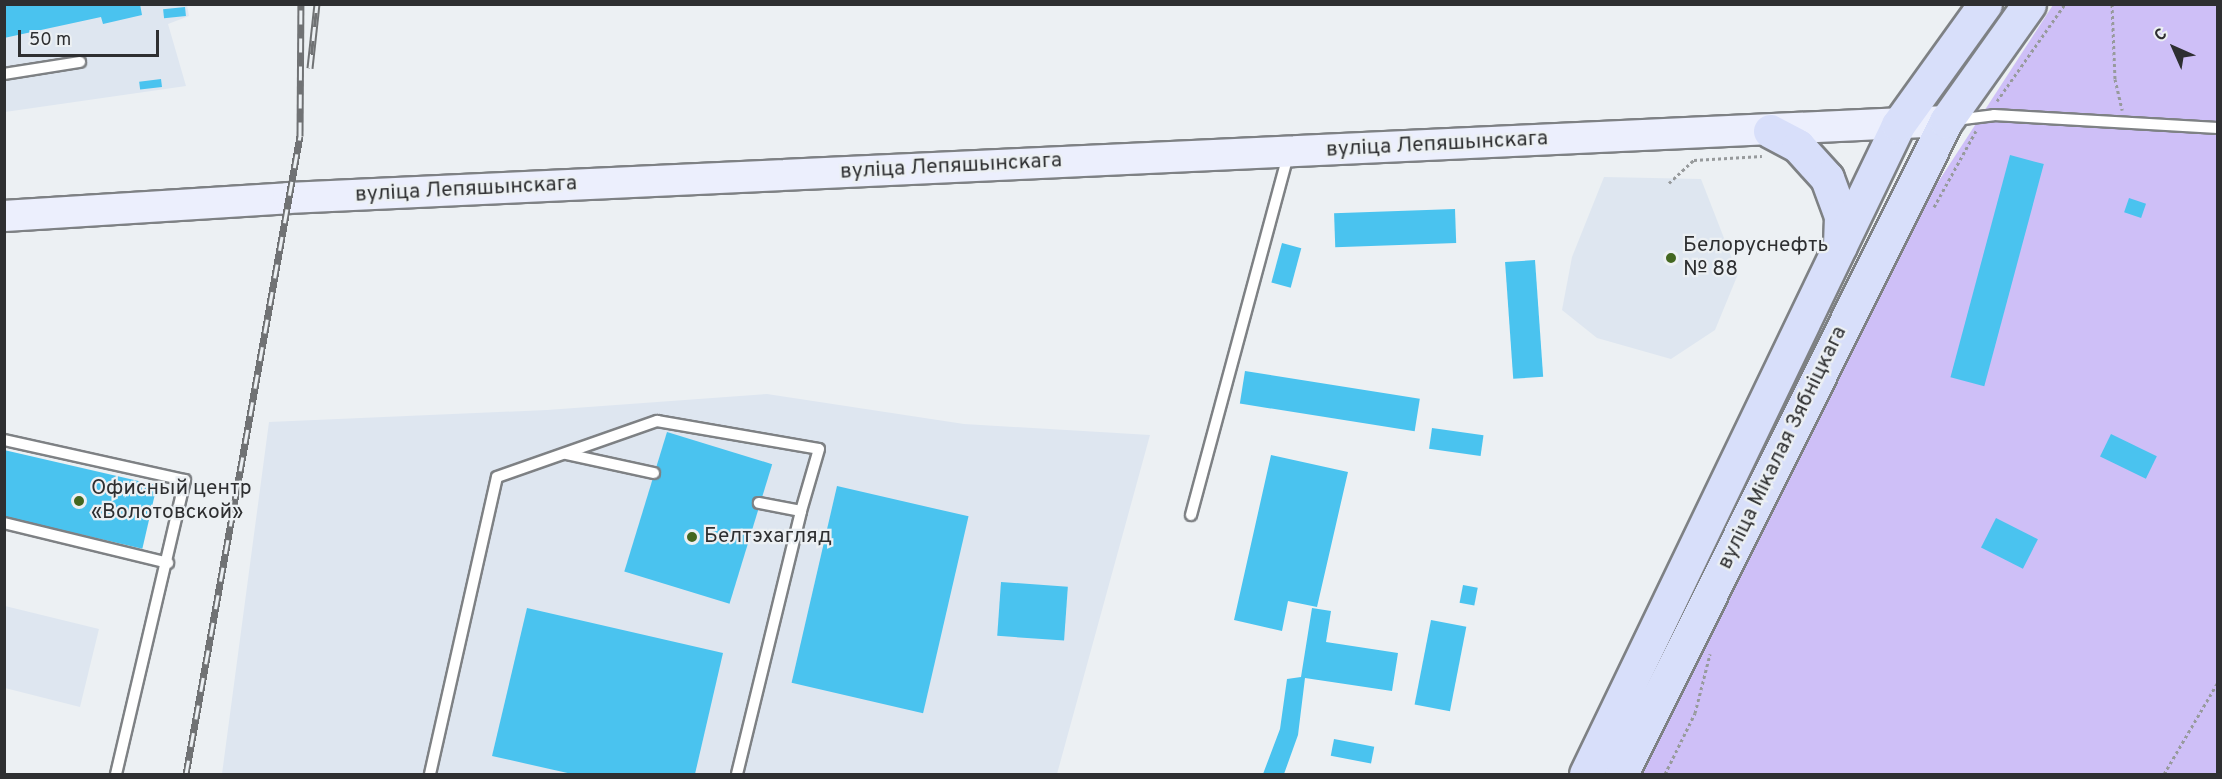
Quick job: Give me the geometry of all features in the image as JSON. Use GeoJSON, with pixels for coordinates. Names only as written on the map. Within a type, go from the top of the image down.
{"type":"FeatureCollection","features":[{"type":"Feature","properties":{"kind":"main road"},"geometry":{"type":"LineString","coordinates":[[1898,125],[1985,4]]}},
{"type":"Feature","properties":{"kind":"main road"},"geometry":{"type":"LineString","coordinates":[[1946,121],[2029,4]]}},
{"type":"Feature","properties":{"kind":"main road","name":"вуліца Лепяшынскага"},"geometry":{"type":"LineString","coordinates":[[4,216],[288,198],[1289,152],[1772,143],[1898,125],[1946,121]]}},
{"type":"Feature","properties":{"kind":"main road","name":"вуліца Мікалая Зябніцкага"},"geometry":{"type":"LineString","coordinates":[[1621,774],[1946,121]]}},
{"type":"Feature","properties":{"kind":"main road","name":"вуліца Мікалая Зябніцкага"},"geometry":{"type":"LineString","coordinates":[[1586,774],[1898,125]]}},
{"type":"Feature","properties":{"kind":"main road"},"geometry":{"type":"LineString","coordinates":[[1772,143],[1798,146],[1827,178],[1842,216],[1840,248]]}},
{"type":"Feature","properties":{"kind":"lane"},"geometry":{"type":"LineString","coordinates":[[4,74],[80,62]]}},
{"type":"Feature","properties":{"kind":"lane"},"geometry":{"type":"LineString","coordinates":[[1946,121],[1995,115],[2126,125],[2217,128]]}},
{"type":"Feature","properties":{"kind":"lane"},"geometry":{"type":"LineString","coordinates":[[1191,515],[1289,152]]}},
{"type":"Feature","properties":{"kind":"lane"},"geometry":{"type":"LineString","coordinates":[[430,774],[497,477],[657,421],[819,449],[801,511],[737,774]]}},
{"type":"Feature","properties":{"kind":"lane"},"geometry":{"type":"LineString","coordinates":[[4,440],[185,480],[168,563],[116,774]]}},
{"type":"Feature","properties":{"kind":"lane"},"geometry":{"type":"LineString","coordinates":[[564,454],[654,473]]}},
{"type":"Feature","properties":{"kind":"lane"},"geometry":{"type":"LineString","coordinates":[[759,503],[801,511]]}},
{"type":"Feature","properties":{"kind":"lane"},"geometry":{"type":"LineString","coordinates":[[4,523],[168,563]]}},
{"type":"Feature","properties":{"kind":"path"},"geometry":{"type":"LineString","coordinates":[[1992,109],[2065,4]]}},
{"type":"Feature","properties":{"kind":"path"},"geometry":{"type":"LineString","coordinates":[[2112,4],[2115,79],[2126,125]]}},
{"type":"Feature","properties":{"kind":"path"},"geometry":{"type":"LineString","coordinates":[[1669,183],[1694,160],[1772,143]]}},
{"type":"Feature","properties":{"kind":"path"},"geometry":{"type":"LineString","coordinates":[[2164,774],[2217,682]]}},
{"type":"Feature","properties":{"kind":"shaded area"},"geometry":{"type":"Polygon","coordinates":[[[4,5],[187,5],[189,16],[168,24],[186,86],[5,112],[4,5]]]}},
{"type":"Feature","properties":{"kind":"shaded area"},"geometry":{"type":"Polygon","coordinates":[[[2053,5],[2217,5],[2217,774],[1642,774],[1712,623],[1931,193],[2053,5]]]}},
{"type":"Feature","properties":{"kind":"shaded area"},"geometry":{"type":"Polygon","coordinates":[[[1604,177],[1701,179],[1738,274],[1715,330],[1671,359],[1597,338],[1562,310],[1572,257],[1604,177]]]}},
{"type":"Feature","properties":{"kind":"shaded area"},"geometry":{"type":"Polygon","coordinates":[[[767,394],[964,424],[1150,435],[1057,774],[222,774],[269,422],[547,410],[767,394]]]}},
{"type":"Feature","properties":{"kind":"shaded area"},"geometry":{"type":"Polygon","coordinates":[[[5,606],[99,629],[80,707],[5,688],[5,606]]]}},
{"type":"Feature","properties":{"kind":"building"},"geometry":{"type":"Polygon","coordinates":[[[4,4],[140,4],[142,15],[103,24],[101,17],[4,38],[4,4]]]}},
{"type":"Feature","properties":{"kind":"building"},"geometry":{"type":"Polygon","coordinates":[[[185,7],[186,16],[164,18],[163,9],[185,7]]]}},
{"type":"Feature","properties":{"kind":"building"},"geometry":{"type":"Polygon","coordinates":[[[161,79],[162,87],[140,90],[139,82],[161,79]]]}},
{"type":"Feature","properties":{"kind":"building"},"geometry":{"type":"Polygon","coordinates":[[[2010,155],[2044,164],[1984,386],[1950,377],[2010,155]]]}},
{"type":"Feature","properties":{"kind":"building"},"geometry":{"type":"Polygon","coordinates":[[[2129,198],[2146,204],[2141,218],[2124,212],[2129,198]]]}},
{"type":"Feature","properties":{"kind":"building"},"geometry":{"type":"Polygon","coordinates":[[[1455,209],[1456,243],[1335,247],[1334,213],[1455,209]]]}},
{"type":"Feature","properties":{"kind":"building"},"geometry":{"type":"Polygon","coordinates":[[[1282,243],[1301,248],[1291,288],[1271,283],[1282,243]]]}},
{"type":"Feature","properties":{"kind":"building"},"geometry":{"type":"Polygon","coordinates":[[[1535,260],[1543,377],[1513,379],[1505,262],[1535,260]]]}},
{"type":"Feature","properties":{"kind":"building"},"geometry":{"type":"Polygon","coordinates":[[[1245,371],[1420,399],[1415,431],[1240,404],[1245,371]]]}},
{"type":"Feature","properties":{"kind":"building"},"geometry":{"type":"Polygon","coordinates":[[[1432,428],[1483,435],[1481,456],[1429,449],[1432,428]]]}},
{"type":"Feature","properties":{"kind":"building","name":"Белтэхагляд"},"geometry":{"type":"Polygon","coordinates":[[[667,432],[772,464],[730,604],[624,572],[667,432]]]}},
{"type":"Feature","properties":{"kind":"building"},"geometry":{"type":"Polygon","coordinates":[[[2111,434],[2157,456],[2146,479],[2100,456],[2111,434]]]}},
{"type":"Feature","properties":{"kind":"building","name":"Офисный центр «Волотовской»"},"geometry":{"type":"Polygon","coordinates":[[[4,450],[157,485],[142,549],[4,517],[4,450]]]}},
{"type":"Feature","properties":{"kind":"building"},"geometry":{"type":"Polygon","coordinates":[[[1271,455],[1348,472],[1317,607],[1288,601],[1282,631],[1234,620],[1271,455]]]}},
{"type":"Feature","properties":{"kind":"building"},"geometry":{"type":"Polygon","coordinates":[[[837,486],[969,516],[923,713],[792,683],[837,486]]]}},
{"type":"Feature","properties":{"kind":"building"},"geometry":{"type":"Polygon","coordinates":[[[1996,518],[2038,539],[2023,569],[1981,547],[1996,518]]]}},
{"type":"Feature","properties":{"kind":"building"},"geometry":{"type":"Polygon","coordinates":[[[1001,582],[1068,587],[1064,641],[997,636],[1001,582]]]}},
{"type":"Feature","properties":{"kind":"building"},"geometry":{"type":"Polygon","coordinates":[[[1463,585],[1478,588],[1474,606],[1460,603],[1463,585]]]}},
{"type":"Feature","properties":{"kind":"building"},"geometry":{"type":"Polygon","coordinates":[[[527,608],[723,653],[695,774],[572,774],[492,756],[527,608]]]}},
{"type":"Feature","properties":{"kind":"building"},"geometry":{"type":"Polygon","coordinates":[[[1312,608],[1331,611],[1326,642],[1398,653],[1392,691],[1305,678],[1298,735],[1284,774],[1263,774],[1280,729],[1287,679],[1301,677],[1312,608]]]}},
{"type":"Feature","properties":{"kind":"building"},"geometry":{"type":"Polygon","coordinates":[[[1431,620],[1466,627],[1450,711],[1415,704],[1431,620]]]}},
{"type":"Feature","properties":{"kind":"building"},"geometry":{"type":"Polygon","coordinates":[[[1334,739],[1374,747],[1371,764],[1331,756],[1334,739]]]}},
{"type":"Feature","properties":{"kind":"railway"},"geometry":{"type":"LineString","coordinates":[[186,774],[300,136],[301,4]]}},
{"type":"Feature","properties":{"kind":"railway"},"geometry":{"type":"LineString","coordinates":[[310,68],[317,4]]}},
{"type":"Feature","properties":{"kind":"place","name":"Белоруснефть № 88"},"geometry":{"type":"Point","coordinates":[1671,258]}},
{"type":"Feature","properties":{"kind":"place","name":"Офисный центр «Волотовской»"},"geometry":{"type":"Point","coordinates":[79,501]}},
{"type":"Feature","properties":{"kind":"place","name":"Белтэхагляд"},"geometry":{"type":"Point","coordinates":[692,537]}}]}
